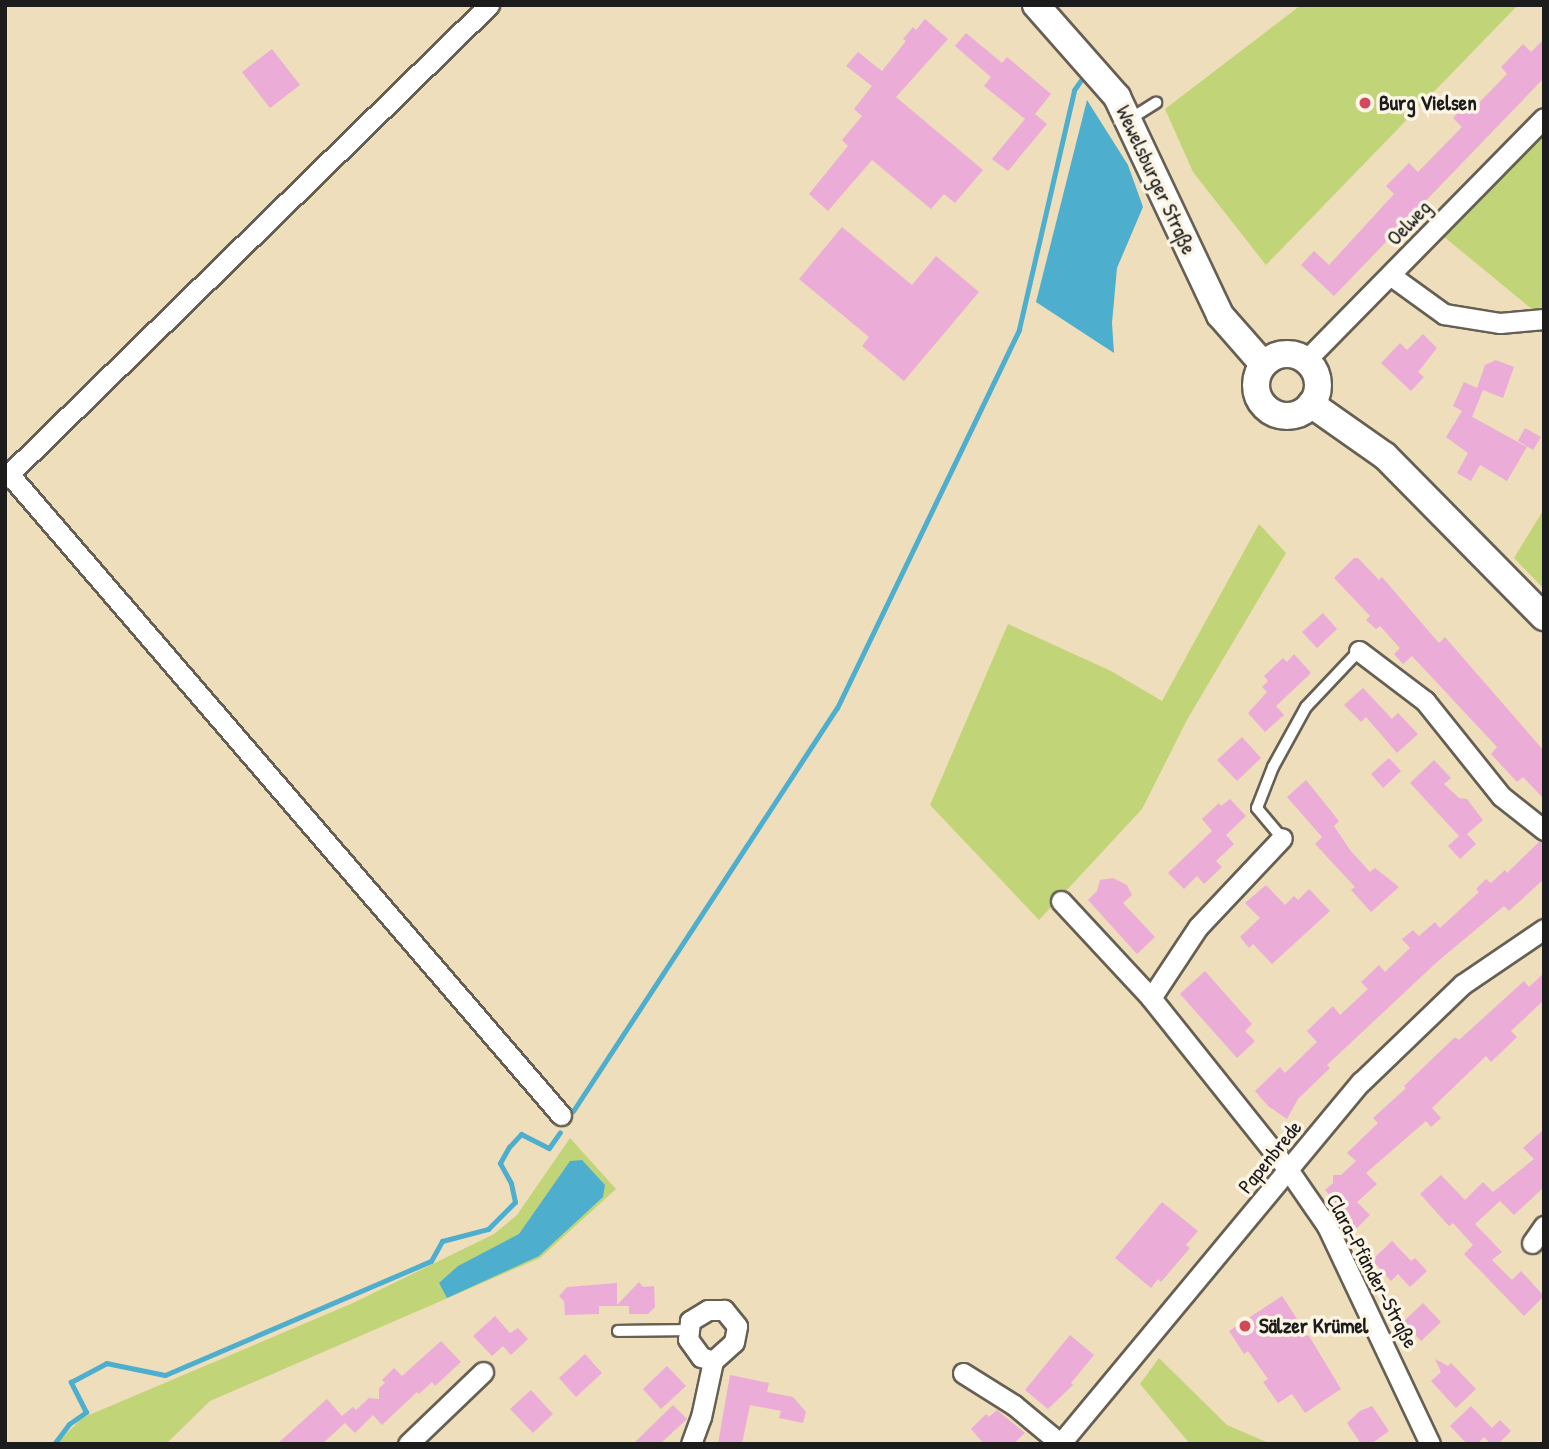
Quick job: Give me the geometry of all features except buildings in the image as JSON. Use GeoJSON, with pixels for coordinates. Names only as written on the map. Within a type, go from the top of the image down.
{"type":"FeatureCollection","features":[{"type":"Feature","properties":{"kind":"main road","name":"Wewelsburger Straße"},"geometry":{"type":"LineString","coordinates":[[1036,5],[1117,97],[1220,315],[1263,364]]}},
{"type":"Feature","properties":{"kind":"main road"},"geometry":{"type":"LineString","coordinates":[[1292,354],[1306,360],[1317,377],[1316,395],[1311,404],[1305,410],[1288,416],[1277,414],[1264,406],[1256,393],[1256,377],[1263,364],[1278,355],[1292,354]]}},
{"type":"Feature","properties":{"kind":"main road"},"geometry":{"type":"LineString","coordinates":[[1311,404],[1385,456],[1544,617]]}},
{"type":"Feature","properties":{"kind":"street"},"geometry":{"type":"LineString","coordinates":[[489,5],[7,476],[561,1115]]}},
{"type":"Feature","properties":{"kind":"street","name":"Oelweg"},"geometry":{"type":"LineString","coordinates":[[1306,360],[1544,118]]}},
{"type":"Feature","properties":{"kind":"street"},"geometry":{"type":"LineString","coordinates":[[1390,275],[1444,314],[1500,323],[1544,319]]}},
{"type":"Feature","properties":{"kind":"street"},"geometry":{"type":"LineString","coordinates":[[1359,651],[1425,701],[1501,796],[1544,830]]}},
{"type":"Feature","properties":{"kind":"street"},"geometry":{"type":"LineString","coordinates":[[1151,998],[1198,927],[1282,838]]}},
{"type":"Feature","properties":{"kind":"street","name":"Clara-Pfänder-Straße"},"geometry":{"type":"LineString","coordinates":[[1061,901],[1151,998],[1289,1171],[1327,1226],[1401,1376],[1430,1444]]}},
{"type":"Feature","properties":{"kind":"street","name":"Papenbrede"},"geometry":{"type":"LineString","coordinates":[[1061,1444],[1361,1082],[1463,984],[1544,929]]}},
{"type":"Feature","properties":{"kind":"street"},"geometry":{"type":"LineString","coordinates":[[1532,1244],[1544,1226]]}},
{"type":"Feature","properties":{"kind":"street"},"geometry":{"type":"LineString","coordinates":[[691,1444],[701,1417],[713,1361],[734,1342],[737,1326],[724,1310],[708,1310],[690,1321],[688,1339],[701,1357],[713,1361]]}},
{"type":"Feature","properties":{"kind":"street"},"geometry":{"type":"LineString","coordinates":[[408,1444],[483,1372]]}},
{"type":"Feature","properties":{"kind":"street"},"geometry":{"type":"LineString","coordinates":[[963,1373],[1014,1405],[1061,1444]]}},
{"type":"Feature","properties":{"kind":"lane"},"geometry":{"type":"LineString","coordinates":[[1129,119],[1156,103]]}},
{"type":"Feature","properties":{"kind":"lane"},"geometry":{"type":"LineString","coordinates":[[1282,838],[1257,808],[1273,767],[1306,707],[1359,651]]}},
{"type":"Feature","properties":{"kind":"lane"},"geometry":{"type":"LineString","coordinates":[[618,1331],[689,1330]]}},
{"type":"Feature","properties":{"kind":"green space"},"geometry":{"type":"Polygon","coordinates":[[[1301,5],[1518,5],[1266,265],[1193,172],[1165,109],[1301,5]]]}},
{"type":"Feature","properties":{"kind":"green space"},"geometry":{"type":"Polygon","coordinates":[[[1544,131],[1544,315],[1539,315],[1443,236],[1544,131]]]}},
{"type":"Feature","properties":{"kind":"green space"},"geometry":{"type":"Polygon","coordinates":[[[1544,509],[1544,589],[1514,558],[1544,509]]]}},
{"type":"Feature","properties":{"kind":"green space"},"geometry":{"type":"Polygon","coordinates":[[[1259,524],[1286,553],[1188,718],[1142,809],[1039,920],[930,805],[1008,624],[1111,671],[1162,701],[1259,524]]]}},
{"type":"Feature","properties":{"kind":"green space"},"geometry":{"type":"Polygon","coordinates":[[[570,1138],[616,1189],[540,1258],[210,1401],[166,1444],[56,1444],[82,1418],[353,1303],[494,1234],[517,1215],[570,1138]]]}},
{"type":"Feature","properties":{"kind":"green space"},"geometry":{"type":"Polygon","coordinates":[[[1159,1358],[1227,1425],[1271,1444],[1190,1444],[1140,1384],[1159,1358]]]}},
{"type":"Feature","properties":{"kind":"water"},"geometry":{"type":"Polygon","coordinates":[[[1087,100],[1128,165],[1143,207],[1117,268],[1112,323],[1114,353],[1036,302],[1087,100]]]}},
{"type":"Feature","properties":{"kind":"water"},"geometry":{"type":"Polygon","coordinates":[[[582,1160],[605,1185],[603,1197],[539,1256],[447,1298],[439,1283],[458,1266],[519,1234],[570,1161],[582,1160]]]}},
{"type":"Feature","properties":{"kind":"waterway"},"geometry":{"type":"LineString","coordinates":[[573,1111],[837,708],[1019,329],[1074,90],[1081,80]]}},
{"type":"Feature","properties":{"kind":"waterway"},"geometry":{"type":"LineString","coordinates":[[54,1444],[69,1424],[86,1412],[71,1382],[106,1363],[165,1375],[431,1261],[442,1241],[488,1229],[515,1202],[511,1183],[500,1163],[509,1147],[521,1134],[549,1148],[560,1132]]}},
{"type":"Feature","properties":{"kind":"place","name":"Burg Vielsen"},"geometry":{"type":"Point","coordinates":[1365,103]}},
{"type":"Feature","properties":{"kind":"place","name":"Sälzer Krümel"},"geometry":{"type":"Point","coordinates":[1245,1326]}}]}
